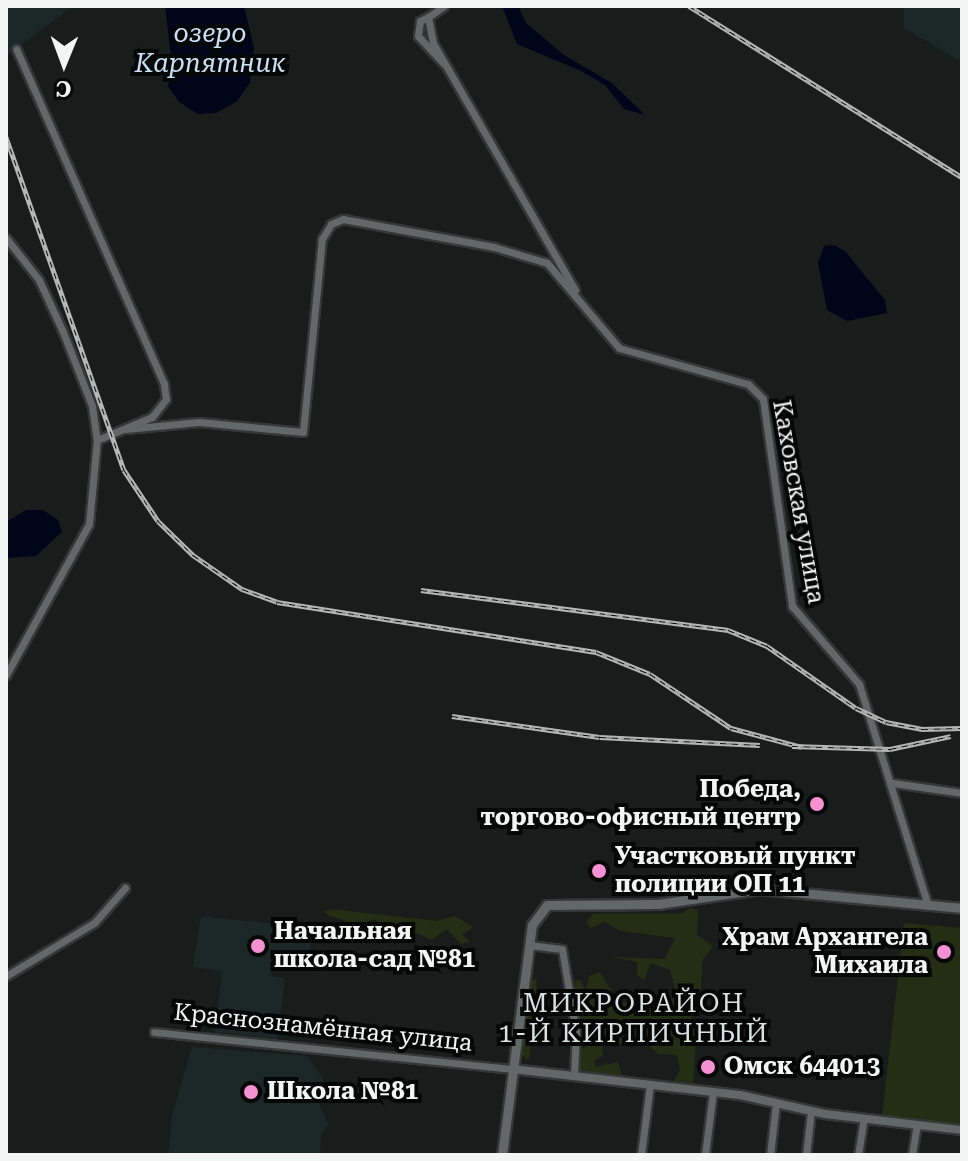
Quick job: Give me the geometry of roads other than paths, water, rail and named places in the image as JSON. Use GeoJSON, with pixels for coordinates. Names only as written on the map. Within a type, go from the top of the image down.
{"type":"FeatureCollection","features":[{"type":"Feature","properties":{"kind":"main road"},"geometry":{"type":"LineString","coordinates":[[502,1155],[529,945],[541,909],[557,903],[658,904],[744,889],[962,908]]}},
{"type":"Feature","properties":{"kind":"street"},"geometry":{"type":"LineString","coordinates":[[444,6],[428,17],[443,63],[470,100],[531,220],[571,277],[577,297]]}},
{"type":"Feature","properties":{"kind":"street"},"geometry":{"type":"LineString","coordinates":[[16,49],[164,384],[163,408],[126,429],[97,440]]}},
{"type":"Feature","properties":{"kind":"street"},"geometry":{"type":"LineString","coordinates":[[126,429],[199,422],[303,432],[322,239],[331,224],[343,219],[528,256],[547,263],[577,297]]}},
{"type":"Feature","properties":{"kind":"street"},"geometry":{"type":"LineString","coordinates":[[6,238],[39,280],[63,332],[92,406],[97,440],[89,524],[48,607],[6,675]]}},
{"type":"Feature","properties":{"kind":"street","name":"Каховская улица"},"geometry":{"type":"LineString","coordinates":[[577,297],[608,338],[635,355],[748,384],[763,399],[795,612],[859,684],[893,783],[928,906]]}},
{"type":"Feature","properties":{"kind":"street"},"geometry":{"type":"LineString","coordinates":[[893,783],[962,793]]}},
{"type":"Feature","properties":{"kind":"street"},"geometry":{"type":"LineString","coordinates":[[6,976],[94,923],[125,888]]}},
{"type":"Feature","properties":{"kind":"street"},"geometry":{"type":"LineString","coordinates":[[529,945],[562,949],[561,958],[568,971],[576,1033],[574,1076]]}},
{"type":"Feature","properties":{"kind":"street","name":"Краснознамённая улица"},"geometry":{"type":"LineString","coordinates":[[154,1032],[713,1092],[811,1111],[962,1130]]}},
{"type":"Feature","properties":{"kind":"street"},"geometry":{"type":"LineString","coordinates":[[641,1155],[650,1085]]}},
{"type":"Feature","properties":{"kind":"street"},"geometry":{"type":"LineString","coordinates":[[705,1155],[713,1092]]}},
{"type":"Feature","properties":{"kind":"street"},"geometry":{"type":"LineString","coordinates":[[770,1155],[776,1103]]}},
{"type":"Feature","properties":{"kind":"street"},"geometry":{"type":"LineString","coordinates":[[806,1155],[811,1111]]}},
{"type":"Feature","properties":{"kind":"street"},"geometry":{"type":"LineString","coordinates":[[858,1155],[864,1118]]}},
{"type":"Feature","properties":{"kind":"street"},"geometry":{"type":"LineString","coordinates":[[912,1155],[917,1124]]}},
{"type":"Feature","properties":{"kind":"water","name":"озеро Карпятник"},"geometry":{"type":"Polygon","coordinates":[[[165,6],[244,6],[254,48],[250,83],[236,102],[216,113],[198,114],[179,102],[168,86],[172,66],[165,6]]]}},
{"type":"Feature","properties":{"kind":"water"},"geometry":{"type":"Polygon","coordinates":[[[502,6],[518,6],[526,23],[564,55],[612,83],[645,115],[624,109],[605,85],[581,71],[517,44],[502,6]]]}},
{"type":"Feature","properties":{"kind":"water"},"geometry":{"type":"Polygon","coordinates":[[[834,245],[845,251],[885,300],[887,313],[847,321],[827,310],[818,263],[824,246],[834,245]]]}},
{"type":"Feature","properties":{"kind":"water"},"geometry":{"type":"Polygon","coordinates":[[[26,510],[43,510],[58,520],[62,532],[36,556],[6,558],[6,522],[26,510]]]}},
{"type":"Feature","properties":{"kind":"railway"},"geometry":{"type":"LineString","coordinates":[[689,6],[962,177]]}},
{"type":"Feature","properties":{"kind":"railway"},"geometry":{"type":"LineString","coordinates":[[6,137],[124,470],[158,521],[193,555],[242,589],[277,602],[596,652],[650,674],[731,728],[802,747]]}},
{"type":"Feature","properties":{"kind":"railway"},"geometry":{"type":"LineString","coordinates":[[421,590],[728,630],[767,646],[856,708],[886,722],[922,729],[962,728]]}},
{"type":"Feature","properties":{"kind":"railway"},"geometry":{"type":"LineString","coordinates":[[452,716],[600,737],[760,745]]}},
{"type":"Feature","properties":{"kind":"railway"},"geometry":{"type":"LineString","coordinates":[[792,746],[890,749],[951,736]]}},
{"type":"Feature","properties":{"kind":"place","name":"Победа, торгово-офисный центр"},"geometry":{"type":"Point","coordinates":[817,804]}},
{"type":"Feature","properties":{"kind":"place","name":"Участковый пункт полиции ОП 11"},"geometry":{"type":"Point","coordinates":[599,871]}},
{"type":"Feature","properties":{"kind":"place","name":"Начальная школа-сад №81"},"geometry":{"type":"Point","coordinates":[258,946]}},
{"type":"Feature","properties":{"kind":"place","name":"Храм Архангела Михаила"},"geometry":{"type":"Point","coordinates":[944,952]}},
{"type":"Feature","properties":{"kind":"place","name":"Омск 644013"},"geometry":{"type":"Point","coordinates":[708,1067]}},
{"type":"Feature","properties":{"kind":"place","name":"Школа №81"},"geometry":{"type":"Point","coordinates":[251,1092]}},
{"type":"Feature","properties":{"kind":"district","name":"МИКРОРАЙОН 1-Й КИРПИЧНЫЙ"},"geometry":{"type":"Point","coordinates":[634,1019]}}]}
